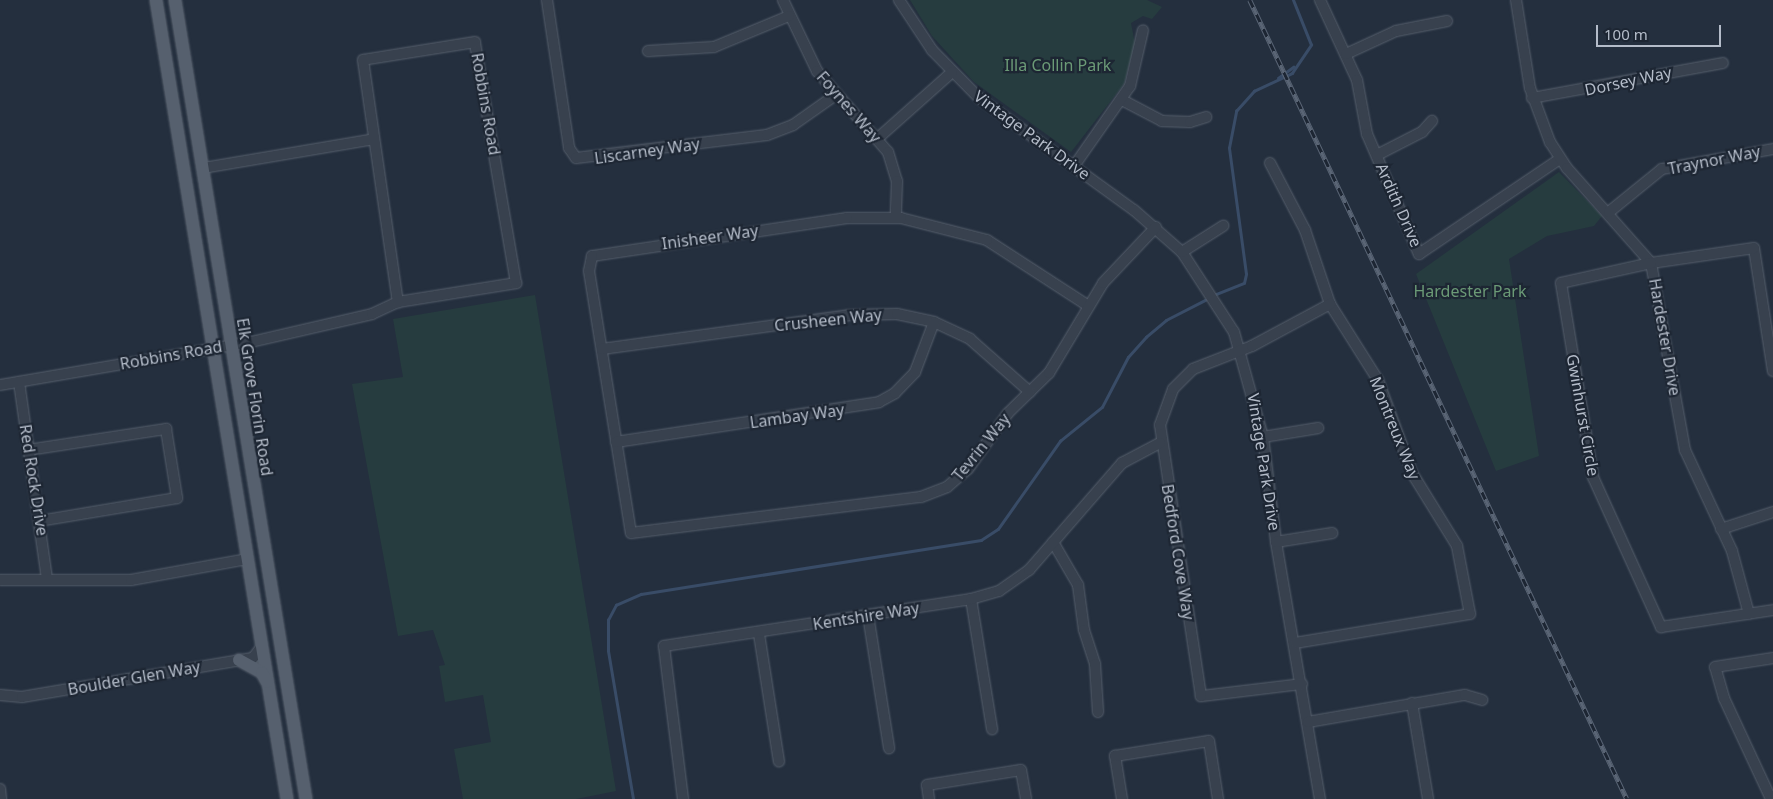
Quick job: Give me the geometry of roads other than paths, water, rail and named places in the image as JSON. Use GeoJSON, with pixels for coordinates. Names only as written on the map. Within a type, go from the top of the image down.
{"type":"FeatureCollection","features":[{"type":"Feature","properties":{"kind":"main road","name":"Elk Grove Florin Road"},"geometry":{"type":"LineString","coordinates":[[156,0],[287,799]]}},
{"type":"Feature","properties":{"kind":"main road","name":"Elk Grove Florin Road"},"geometry":{"type":"LineString","coordinates":[[175,0],[230,345],[306,799]]}},
{"type":"Feature","properties":{"kind":"main road"},"geometry":{"type":"LineString","coordinates":[[163,43],[186,73]]}},
{"type":"Feature","properties":{"kind":"main road"},"geometry":{"type":"LineString","coordinates":[[238,660],[262,673],[269,685]]}},
{"type":"Feature","properties":{"kind":"street","name":"Liscarney Way"},"geometry":{"type":"LineString","coordinates":[[547,0],[569,148],[576,158],[767,135],[793,125],[837,94]]}},
{"type":"Feature","properties":{"kind":"street","name":"Foynes Way"},"geometry":{"type":"LineString","coordinates":[[783,0],[816,71],[878,138],[895,174],[896,218]]}},
{"type":"Feature","properties":{"kind":"street","name":"Vintage Park Drive"},"geometry":{"type":"LineString","coordinates":[[900,0],[952,72],[990,106],[1156,227],[1182,252],[1220,306],[1242,350],[1263,437],[1276,542],[1295,643],[1320,799]]}},
{"type":"Feature","properties":{"kind":"street","name":"Ardith Drive"},"geometry":{"type":"LineString","coordinates":[[1320,0],[1346,54],[1377,155],[1419,254],[1560,159]]}},
{"type":"Feature","properties":{"kind":"street","name":"Hardester Drive"},"geometry":{"type":"LineString","coordinates":[[1516,0],[1532,98],[1560,159],[1609,212],[1651,263],[1683,443],[1739,569],[1749,614]]}},
{"type":"Feature","properties":{"kind":"street"},"geometry":{"type":"LineString","coordinates":[[648,51],[681,52],[714,46],[789,16]]}},
{"type":"Feature","properties":{"kind":"street"},"geometry":{"type":"LineString","coordinates":[[1346,54],[1396,31],[1448,21]]}},
{"type":"Feature","properties":{"kind":"street"},"geometry":{"type":"LineString","coordinates":[[1074,166],[1122,100],[1140,59],[1143,30]]}},
{"type":"Feature","properties":{"kind":"street","name":"Robbins Road"},"geometry":{"type":"LineString","coordinates":[[0,385],[230,345],[372,314],[398,302],[516,283],[475,42],[363,60],[398,302]]}},
{"type":"Feature","properties":{"kind":"street","name":"Dorsey Way"},"geometry":{"type":"LineString","coordinates":[[1532,98],[1723,63]]}},
{"type":"Feature","properties":{"kind":"street"},"geometry":{"type":"LineString","coordinates":[[878,138],[952,72]]}},
{"type":"Feature","properties":{"kind":"street"},"geometry":{"type":"LineString","coordinates":[[1122,100],[1162,121],[1206,117]]}},
{"type":"Feature","properties":{"kind":"street"},"geometry":{"type":"LineString","coordinates":[[1377,155],[1422,132],[1432,121]]}},
{"type":"Feature","properties":{"kind":"street"},"geometry":{"type":"LineString","coordinates":[[203,168],[374,139]]}},
{"type":"Feature","properties":{"kind":"street","name":"Traynor Way"},"geometry":{"type":"LineString","coordinates":[[1609,212],[1662,169],[1773,149]]}},
{"type":"Feature","properties":{"kind":"street"},"geometry":{"type":"LineString","coordinates":[[1270,163],[1305,230],[1330,304]]}},
{"type":"Feature","properties":{"kind":"street","name":"Inisheer Way"},"geometry":{"type":"LineString","coordinates":[[631,533],[589,271],[592,256],[848,218],[896,218],[931,222],[987,240],[1087,305]]}},
{"type":"Feature","properties":{"kind":"street"},"geometry":{"type":"LineString","coordinates":[[1182,252],[1223,226]]}},
{"type":"Feature","properties":{"kind":"street","name":"Tevrin Way"},"geometry":{"type":"LineString","coordinates":[[631,533],[930,495],[962,476],[1008,413],[1054,366],[1087,305],[1121,260],[1156,227]]}},
{"type":"Feature","properties":{"kind":"street"},"geometry":{"type":"LineString","coordinates":[[1651,263],[1754,248],[1773,371]]}},
{"type":"Feature","properties":{"kind":"street","name":"Gwinhurst Circle"},"geometry":{"type":"LineString","coordinates":[[1651,263],[1561,283],[1593,477],[1661,627],[1749,614]]}},
{"type":"Feature","properties":{"kind":"street","name":"Bedford Cove Way"},"geometry":{"type":"LineString","coordinates":[[1302,684],[1201,696],[1160,443],[1162,415],[1179,382],[1202,364],[1242,350],[1330,304]]}},
{"type":"Feature","properties":{"kind":"street","name":"Montreux Way"},"geometry":{"type":"LineString","coordinates":[[1295,643],[1470,614],[1457,546],[1412,473],[1378,380],[1330,304]]}},
{"type":"Feature","properties":{"kind":"street","name":"Crusheen Way"},"geometry":{"type":"LineString","coordinates":[[602,349],[859,314],[897,314],[934,322],[978,344],[1030,392]]}},
{"type":"Feature","properties":{"kind":"street","name":"Lambay Way"},"geometry":{"type":"LineString","coordinates":[[616,442],[879,402],[915,372],[934,322]]}},
{"type":"Feature","properties":{"kind":"street","name":"Red Rock Drive"},"geometry":{"type":"LineString","coordinates":[[19,382],[47,578]]}},
{"type":"Feature","properties":{"kind":"street"},"geometry":{"type":"LineString","coordinates":[[1263,437],[1318,428]]}},
{"type":"Feature","properties":{"kind":"street"},"geometry":{"type":"LineString","coordinates":[[28,450],[166,429],[177,498],[40,521]]}},
{"type":"Feature","properties":{"kind":"street","name":"Kentshire Way"},"geometry":{"type":"LineString","coordinates":[[684,799],[664,646],[758,634],[971,599],[1015,581],[1053,542],[1122,463],[1160,443]]}},
{"type":"Feature","properties":{"kind":"street"},"geometry":{"type":"LineString","coordinates":[[1721,529],[1773,512]]}},
{"type":"Feature","properties":{"kind":"street"},"geometry":{"type":"LineString","coordinates":[[1276,542],[1332,533]]}},
{"type":"Feature","properties":{"kind":"street"},"geometry":{"type":"LineString","coordinates":[[1053,542],[1078,585],[1084,630],[1095,664],[1098,712]]}},
{"type":"Feature","properties":{"kind":"street"},"geometry":{"type":"LineString","coordinates":[[0,580],[47,578],[130,580],[248,559]]}},
{"type":"Feature","properties":{"kind":"street"},"geometry":{"type":"LineString","coordinates":[[971,599],[992,729]]}},
{"type":"Feature","properties":{"kind":"street"},"geometry":{"type":"LineString","coordinates":[[1749,614],[1773,610]]}},
{"type":"Feature","properties":{"kind":"street"},"geometry":{"type":"LineString","coordinates":[[868,615],[889,748]]}},
{"type":"Feature","properties":{"kind":"street"},"geometry":{"type":"LineString","coordinates":[[758,634],[779,761]]}},
{"type":"Feature","properties":{"kind":"street","name":"Boulder Glen Way"},"geometry":{"type":"LineString","coordinates":[[0,695],[22,697],[253,658],[262,646]]}},
{"type":"Feature","properties":{"kind":"street"},"geometry":{"type":"LineString","coordinates":[[1771,799],[1724,698],[1715,667],[1773,658]]}},
{"type":"Feature","properties":{"kind":"street"},"geometry":{"type":"LineString","coordinates":[[1308,722],[1465,695],[1482,700]]}},
{"type":"Feature","properties":{"kind":"street"},"geometry":{"type":"LineString","coordinates":[[1412,703],[1428,799]]}},
{"type":"Feature","properties":{"kind":"street"},"geometry":{"type":"LineString","coordinates":[[1122,799],[1115,756],[1209,741],[1218,799]]}},
{"type":"Feature","properties":{"kind":"street"},"geometry":{"type":"LineString","coordinates":[[930,799],[927,785],[1021,770],[1026,799]]}},
{"type":"Feature","properties":{"kind":"street"},"geometry":{"type":"LineString","coordinates":[[0,789],[2,799]]}},
{"type":"Feature","properties":{"kind":"waterway"},"geometry":{"type":"LineString","coordinates":[[1214,295],[1244,283],[1246,274],[1229,148],[1236,111],[1254,91],[1292,73],[1311,45],[1293,0]]}},
{"type":"Feature","properties":{"kind":"waterway"},"geometry":{"type":"LineString","coordinates":[[1278,78],[1293,67]]}},
{"type":"Feature","properties":{"kind":"waterway"},"geometry":{"type":"LineString","coordinates":[[633,799],[608,651],[608,620],[616,605],[641,594],[981,540],[998,529],[1060,441],[1102,407],[1128,357],[1146,337],[1166,320],[1209,298]]}},
{"type":"Feature","properties":{"kind":"railway"},"geometry":{"type":"LineString","coordinates":[[1250,0],[1627,799]]}},
{"type":"Feature","properties":{"kind":"park label","name":"Illa Collin Park"},"geometry":{"type":"Point","coordinates":[1058,65]}},
{"type":"Feature","properties":{"kind":"park label","name":"Hardester Park"},"geometry":{"type":"Point","coordinates":[1470,291]}}]}
